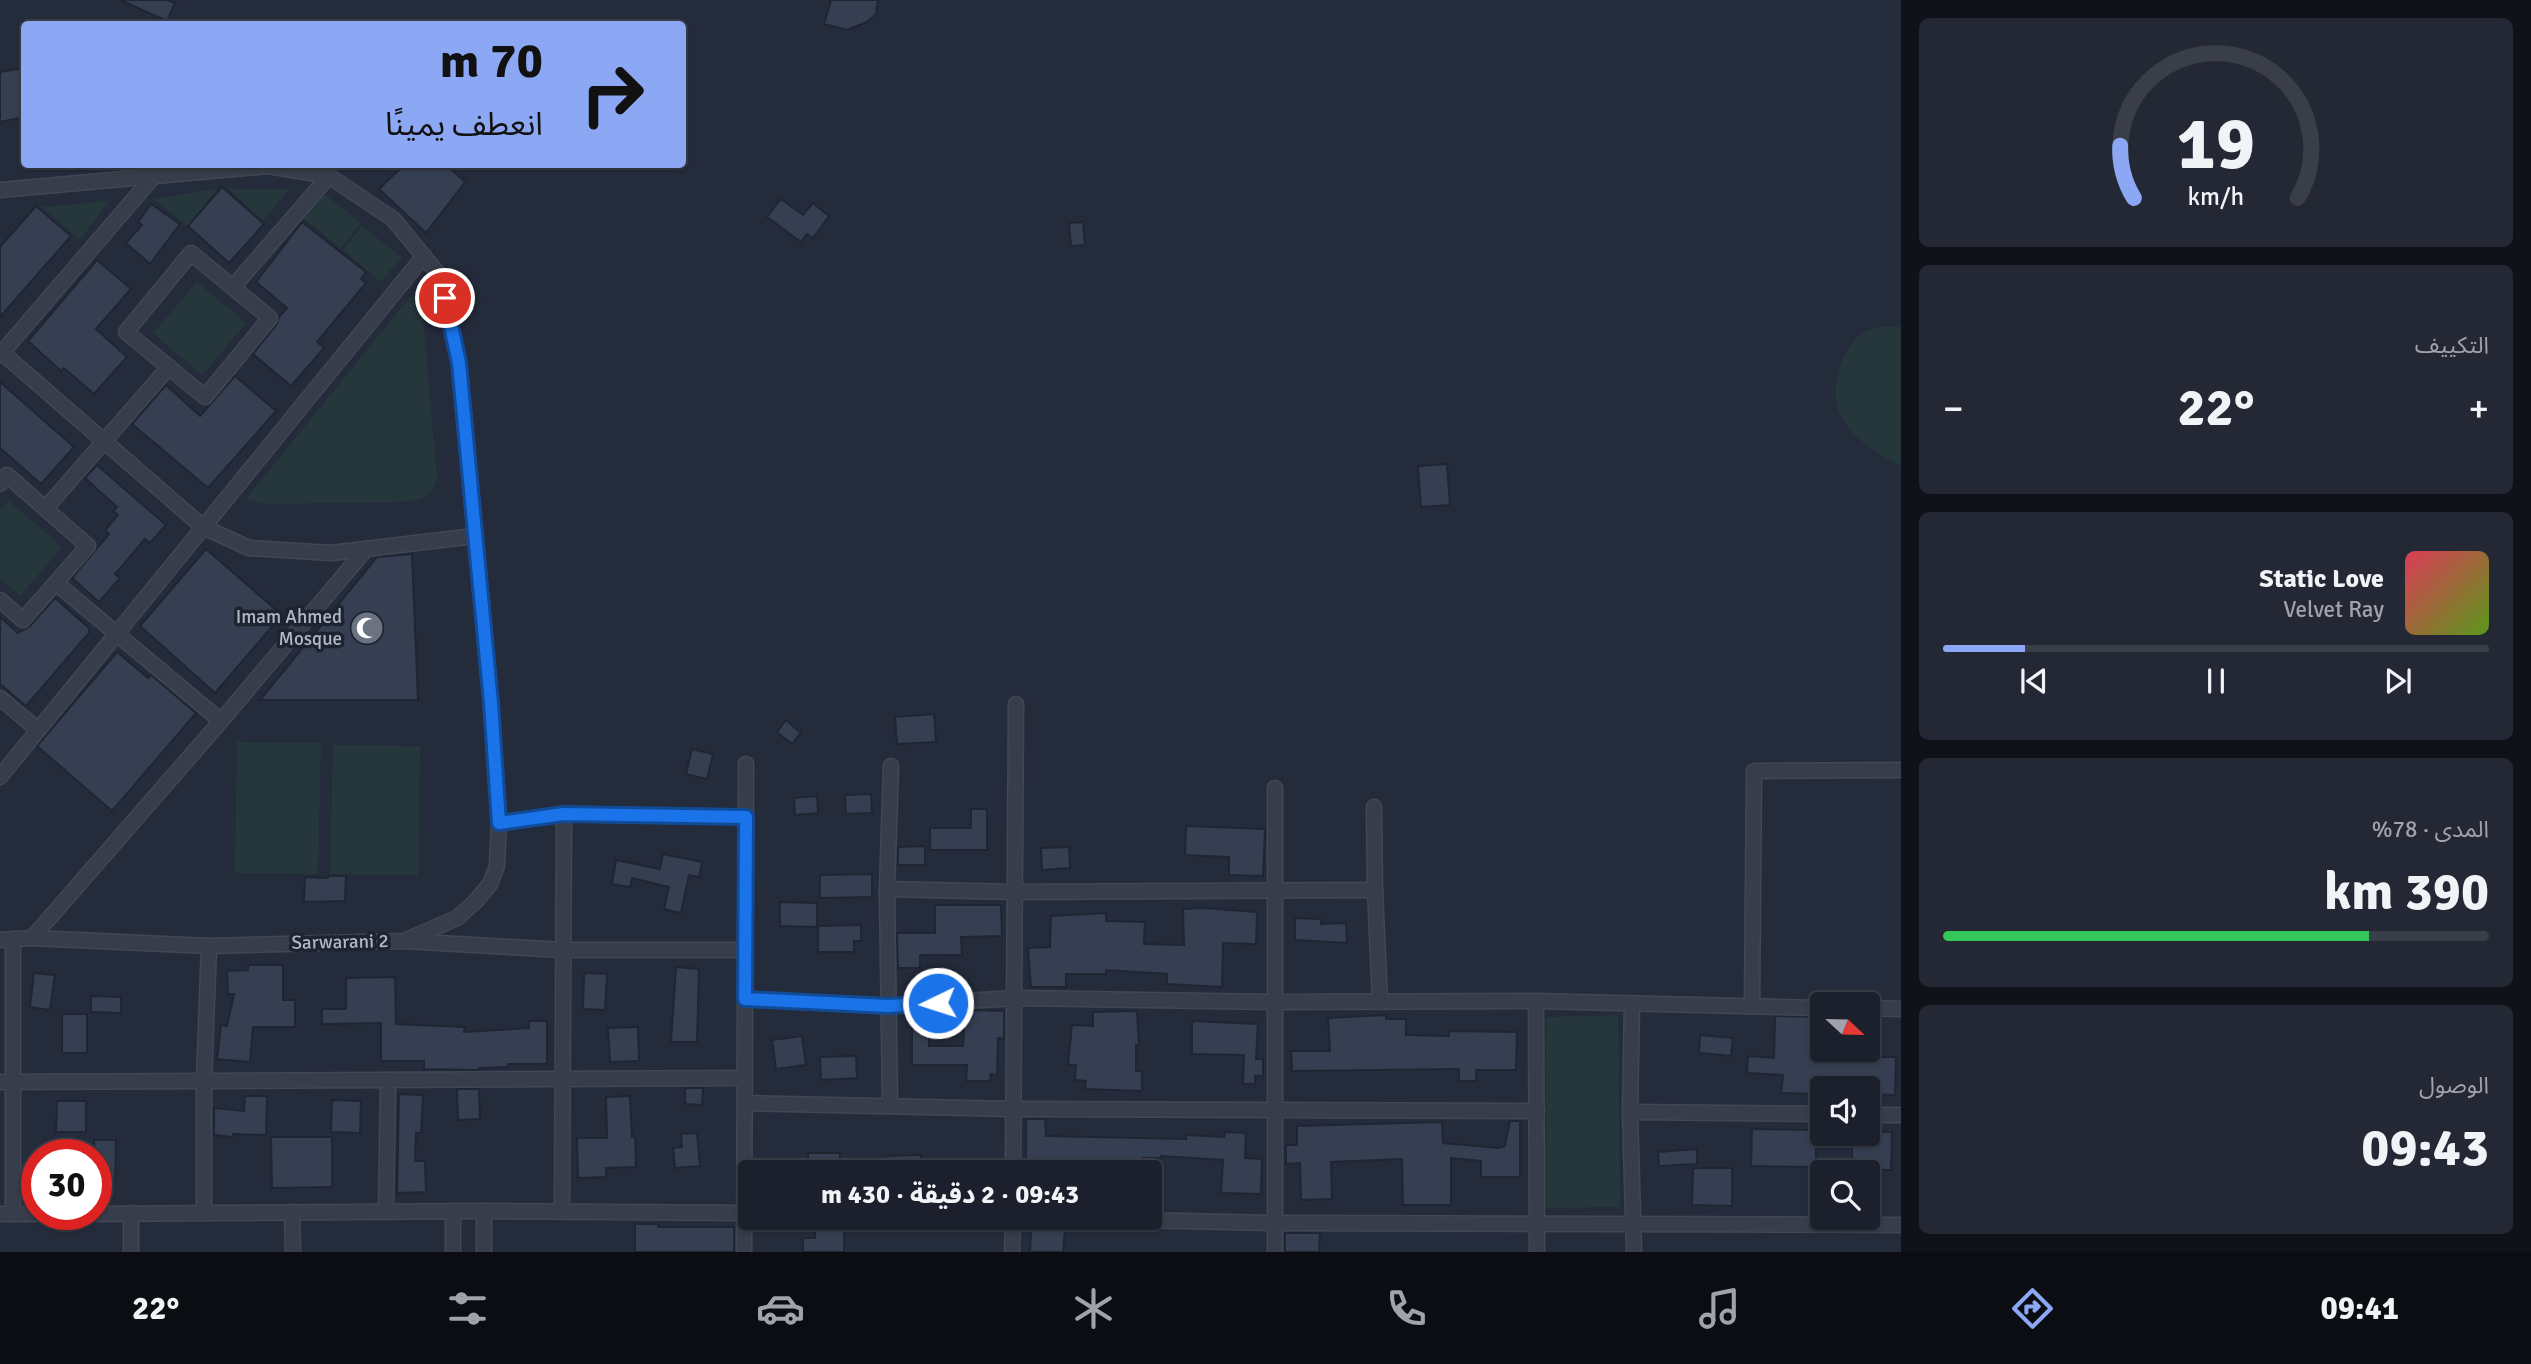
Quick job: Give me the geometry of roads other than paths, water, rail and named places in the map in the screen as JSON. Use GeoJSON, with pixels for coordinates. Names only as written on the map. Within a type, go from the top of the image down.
{"type":"FeatureCollection","features":[{"type":"Feature","properties":{"kind":"street","name":"Sarwarani 2"},"geometry":{"type":"LineString","coordinates":[[0,190],[247,168]]}},
{"type":"Feature","properties":{"kind":"street","name":"Sarwarani 2"},"geometry":{"type":"LineString","coordinates":[[6,939],[209,946],[404,941],[457,918],[490,884],[497,866],[499,823],[491,703],[459,363],[440,276],[393,219],[329,176],[280,168]]}},
{"type":"Feature","properties":{"kind":"street"},"geometry":{"type":"LineString","coordinates":[[233,287],[329,176]]}},
{"type":"Feature","properties":{"kind":"street"},"geometry":{"type":"LineString","coordinates":[[153,177],[1,353],[203,527],[249,548],[331,553],[475,536]]}},
{"type":"Feature","properties":{"kind":"street"},"geometry":{"type":"LineString","coordinates":[[191,253],[270,318],[205,397],[169,367],[126,332],[191,253]]}},
{"type":"Feature","properties":{"kind":"street"},"geometry":{"type":"LineString","coordinates":[[0,777],[424,256]]}},
{"type":"Feature","properties":{"kind":"street"},"geometry":{"type":"LineString","coordinates":[[45,509],[169,367]]}},
{"type":"Feature","properties":{"kind":"street"},"geometry":{"type":"LineString","coordinates":[[0,484],[7,475],[88,547],[23,620],[0,600]]}},
{"type":"Feature","properties":{"kind":"street"},"geometry":{"type":"LineString","coordinates":[[32,938],[366,549]]}},
{"type":"Feature","properties":{"kind":"street"},"geometry":{"type":"LineString","coordinates":[[56,583],[221,721]]}},
{"type":"Feature","properties":{"kind":"street"},"geometry":{"type":"LineString","coordinates":[[0,698],[38,730]]}},
{"type":"Feature","properties":{"kind":"street"},"geometry":{"type":"LineString","coordinates":[[1013,1160],[1016,704]]}},
{"type":"Feature","properties":{"kind":"street"},"geometry":{"type":"LineString","coordinates":[[746,764],[747,1160]]}},
{"type":"Feature","properties":{"kind":"street"},"geometry":{"type":"LineString","coordinates":[[890,1107],[887,889],[891,766]]}},
{"type":"Feature","properties":{"kind":"street"},"geometry":{"type":"LineString","coordinates":[[1752,1006],[1754,771],[1901,771]]}},
{"type":"Feature","properties":{"kind":"street"},"geometry":{"type":"LineString","coordinates":[[1275,788],[1275,1252]]}},
{"type":"Feature","properties":{"kind":"street"},"geometry":{"type":"LineString","coordinates":[[1374,807],[1380,1002]]}},
{"type":"Feature","properties":{"kind":"street"},"geometry":{"type":"LineString","coordinates":[[562,1211],[564,814]]}},
{"type":"Feature","properties":{"kind":"street"},"geometry":{"type":"LineString","coordinates":[[499,823],[564,814],[746,817]]}},
{"type":"Feature","properties":{"kind":"street"},"geometry":{"type":"LineString","coordinates":[[887,889],[1015,892],[1375,890]]}},
{"type":"Feature","properties":{"kind":"street"},"geometry":{"type":"LineString","coordinates":[[6,939],[7,1214]]}},
{"type":"Feature","properties":{"kind":"street"},"geometry":{"type":"LineString","coordinates":[[404,941],[563,950],[746,950]]}},
{"type":"Feature","properties":{"kind":"street"},"geometry":{"type":"LineString","coordinates":[[204,1213],[204,1081],[209,946]]}},
{"type":"Feature","properties":{"kind":"street"},"geometry":{"type":"LineString","coordinates":[[745,999],[888,1006],[1014,998],[1275,1002],[1536,1001],[1810,1008]]}},
{"type":"Feature","properties":{"kind":"street"},"geometry":{"type":"LineString","coordinates":[[1536,1001],[1537,1252]]}},
{"type":"Feature","properties":{"kind":"street"},"geometry":{"type":"LineString","coordinates":[[1632,1004],[1630,1112],[1633,1252]]}},
{"type":"Feature","properties":{"kind":"street"},"geometry":{"type":"LineString","coordinates":[[1880,1008],[1901,1009]]}},
{"type":"Feature","properties":{"kind":"street"},"geometry":{"type":"LineString","coordinates":[[7,1082],[745,1077]]}},
{"type":"Feature","properties":{"kind":"street"},"geometry":{"type":"LineString","coordinates":[[386,1212],[388,1080]]}},
{"type":"Feature","properties":{"kind":"street"},"geometry":{"type":"LineString","coordinates":[[745,1103],[1013,1110],[1537,1111]]}},
{"type":"Feature","properties":{"kind":"street"},"geometry":{"type":"LineString","coordinates":[[1630,1112],[1810,1114]]}},
{"type":"Feature","properties":{"kind":"street"},"geometry":{"type":"LineString","coordinates":[[1880,1115],[1901,1115]]}},
{"type":"Feature","properties":{"kind":"street"},"geometry":{"type":"LineString","coordinates":[[112,1214],[453,1211],[738,1213]]}},
{"type":"Feature","properties":{"kind":"street"},"geometry":{"type":"LineString","coordinates":[[453,1211],[453,1252]]}},
{"type":"Feature","properties":{"kind":"street"},"geometry":{"type":"LineString","coordinates":[[484,1211],[484,1252]]}},
{"type":"Feature","properties":{"kind":"street"},"geometry":{"type":"LineString","coordinates":[[292,1212],[293,1252]]}},
{"type":"Feature","properties":{"kind":"street"},"geometry":{"type":"LineString","coordinates":[[131,1213],[131,1252]]}},
{"type":"Feature","properties":{"kind":"street"},"geometry":{"type":"LineString","coordinates":[[1162,1220],[1901,1226]]}},
{"type":"Feature","properties":{"kind":"street"},"geometry":{"type":"LineString","coordinates":[[744,1252],[746,1230]]}},
{"type":"Feature","properties":{"kind":"street"},"geometry":{"type":"LineString","coordinates":[[1012,1252],[1013,1230]]}},
{"type":"Feature","properties":{"kind":"place","name":"Imam Ahmed Mosque"},"geometry":{"type":"Point","coordinates":[367,628]}}]}
